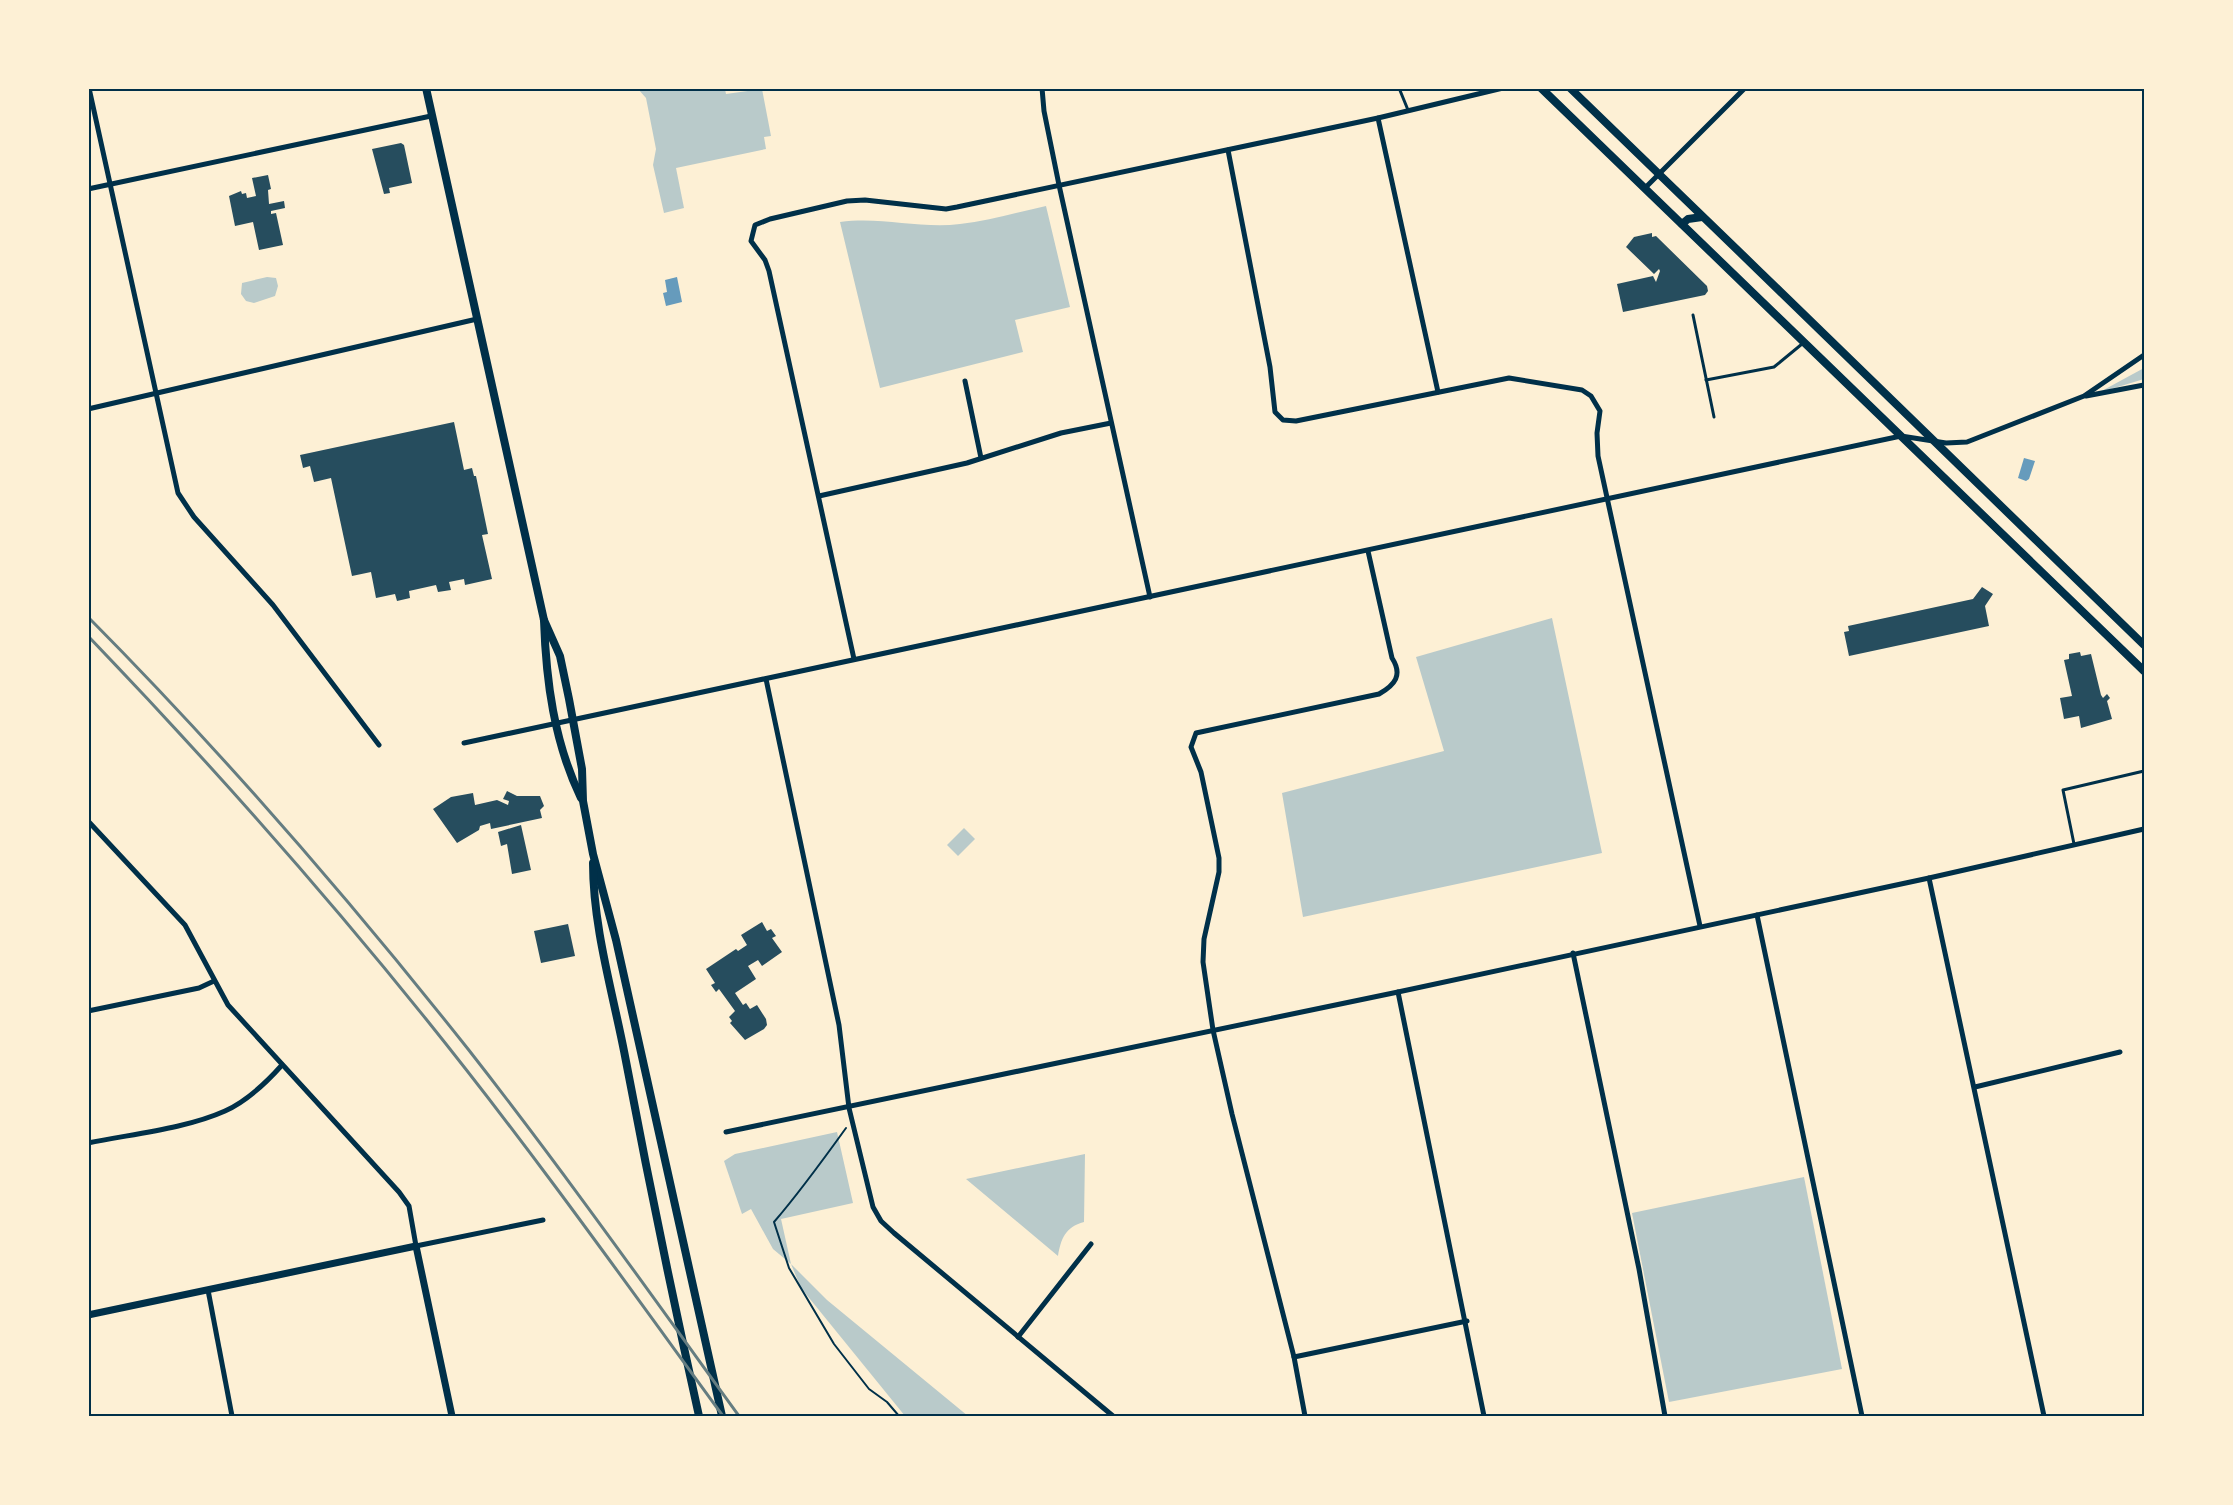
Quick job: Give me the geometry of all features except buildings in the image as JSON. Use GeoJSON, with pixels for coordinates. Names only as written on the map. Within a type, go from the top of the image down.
{"type":"FeatureCollection","features":[{"type":"Feature","properties":{"kind":"main road"},"geometry":{"type":"LineString","coordinates":[[426,88],[544,620],[546,665],[556,723],[568,772],[583,801]]}},
{"type":"Feature","properties":{"kind":"main road"},"geometry":{"type":"LineString","coordinates":[[1541,88],[2145,671]]}},
{"type":"Feature","properties":{"kind":"main road"},"geometry":{"type":"LineString","coordinates":[[1570,88],[1661,173],[1702,216],[2145,645]]}},
{"type":"Feature","properties":{"kind":"main road"},"geometry":{"type":"LineString","coordinates":[[1682,224],[1688,219],[1702,216]]}},
{"type":"Feature","properties":{"kind":"main road"},"geometry":{"type":"LineString","coordinates":[[544,620],[560,657],[582,769],[583,801],[593,854],[616,940],[722,1416]]}},
{"type":"Feature","properties":{"kind":"main road"},"geometry":{"type":"LineString","coordinates":[[593,854],[593,891],[659,1237],[699,1416]]}},
{"type":"Feature","properties":{"kind":"street"},"geometry":{"type":"LineString","coordinates":[[89,88],[178,493],[185,505],[273,605],[379,745]]}},
{"type":"Feature","properties":{"kind":"street"},"geometry":{"type":"LineString","coordinates":[[1042,88],[1044,111],[1059,185],[1150,597]]}},
{"type":"Feature","properties":{"kind":"street"},"geometry":{"type":"LineString","coordinates":[[854,659],[769,271],[765,260],[752,241],[755,225],[770,219],[847,201],[865,200],[946,209],[1378,118],[1503,88]]}},
{"type":"Feature","properties":{"kind":"street"},"geometry":{"type":"LineString","coordinates":[[1646,187],[1745,88]]}},
{"type":"Feature","properties":{"kind":"street"},"geometry":{"type":"LineString","coordinates":[[88,189],[431,116]]}},
{"type":"Feature","properties":{"kind":"street"},"geometry":{"type":"LineString","coordinates":[[1378,118],[1438,392]]}},
{"type":"Feature","properties":{"kind":"street"},"geometry":{"type":"LineString","coordinates":[[1228,150],[1270,367],[1275,412],[1283,420],[1296,421],[1509,378],[1587,393],[1596,400],[1600,411],[1596,445],[1700,926]]}},
{"type":"Feature","properties":{"kind":"street"},"geometry":{"type":"LineString","coordinates":[[88,409],[477,319]]}},
{"type":"Feature","properties":{"kind":"street"},"geometry":{"type":"LineString","coordinates":[[2084,396],[2145,355]]}},
{"type":"Feature","properties":{"kind":"street"},"geometry":{"type":"LineString","coordinates":[[965,381],[981,458]]}},
{"type":"Feature","properties":{"kind":"street"},"geometry":{"type":"LineString","coordinates":[[464,743],[1368,552],[1901,436],[1936,442],[1967,442],[2084,396],[2145,385]]}},
{"type":"Feature","properties":{"kind":"street"},"geometry":{"type":"LineString","coordinates":[[819,496],[981,458],[1060,433],[1111,423]]}},
{"type":"Feature","properties":{"kind":"street"},"geometry":{"type":"LineString","coordinates":[[1305,1416],[1294,1357],[1213,1030],[1203,962],[1204,939],[1220,858],[1202,772],[1191,747],[1196,733],[1209,729],[1379,694],[1390,687],[1398,675],[1398,667],[1392,658],[1368,552]]}},
{"type":"Feature","properties":{"kind":"street"},"geometry":{"type":"LineString","coordinates":[[766,679],[839,1025],[849,1107],[868,1190],[881,1221],[1113,1416]]}},
{"type":"Feature","properties":{"kind":"street"},"geometry":{"type":"LineString","coordinates":[[88,821],[91,828],[185,925],[228,1005],[399,1192],[409,1206],[452,1416]]}},
{"type":"Feature","properties":{"kind":"street"},"geometry":{"type":"LineString","coordinates":[[726,1132],[1398,992],[1929,878],[2145,829]]}},
{"type":"Feature","properties":{"kind":"street"},"geometry":{"type":"LineString","coordinates":[[1929,878],[2044,1416]]}},
{"type":"Feature","properties":{"kind":"street"},"geometry":{"type":"LineString","coordinates":[[1756,915],[1862,1416]]}},
{"type":"Feature","properties":{"kind":"street"},"geometry":{"type":"LineString","coordinates":[[1573,953],[1640,1269],[1665,1416]]}},
{"type":"Feature","properties":{"kind":"street"},"geometry":{"type":"LineString","coordinates":[[88,1011],[199,988],[214,981]]}},
{"type":"Feature","properties":{"kind":"street"},"geometry":{"type":"LineString","coordinates":[[1398,992],[1467,1321],[1484,1416]]}},
{"type":"Feature","properties":{"kind":"street"},"geometry":{"type":"LineString","coordinates":[[1975,1087],[2120,1052]]}},
{"type":"Feature","properties":{"kind":"street"},"geometry":{"type":"LineString","coordinates":[[88,1143],[202,1119],[225,1111],[251,1095],[282,1065]]}},
{"type":"Feature","properties":{"kind":"street"},"geometry":{"type":"LineString","coordinates":[[88,1315],[543,1220]]}},
{"type":"Feature","properties":{"kind":"street"},"geometry":{"type":"LineString","coordinates":[[1018,1337],[1091,1244]]}},
{"type":"Feature","properties":{"kind":"street"},"geometry":{"type":"LineString","coordinates":[[208,1290],[232,1416]]}},
{"type":"Feature","properties":{"kind":"street"},"geometry":{"type":"LineString","coordinates":[[1294,1357],[1467,1321]]}},
{"type":"Feature","properties":{"kind":"lane"},"geometry":{"type":"LineString","coordinates":[[1399,88],[1408,111]]}},
{"type":"Feature","properties":{"kind":"lane"},"geometry":{"type":"LineString","coordinates":[[1693,315],[1714,417]]}},
{"type":"Feature","properties":{"kind":"lane"},"geometry":{"type":"LineString","coordinates":[[1706,380],[1774,367],[1804,342]]}},
{"type":"Feature","properties":{"kind":"lane"},"geometry":{"type":"LineString","coordinates":[[2074,844],[2063,790],[2145,771]]}},
{"type":"Feature","properties":{"kind":"path"},"geometry":{"type":"LineString","coordinates":[[854,1121],[774,1222],[789,1268],[834,1344],[869,1389],[899,1416]]}},
{"type":"Feature","properties":{"kind":"shaded area"},"geometry":{"type":"Polygon","coordinates":[[[638,89],[725,89],[726,94],[762,89],[771,136],[764,137],[766,149],[676,168],[684,208],[664,213],[653,165],[656,149],[646,98],[638,89]]]}},
{"type":"Feature","properties":{"kind":"shaded area"},"geometry":{"type":"Polygon","coordinates":[[[1046,206],[1070,307],[1015,320],[1023,352],[880,388],[840,222],[870,220],[930,225],[960,224],[993,219],[1046,206]]]}},
{"type":"Feature","properties":{"kind":"shaded area"},"geometry":{"type":"Polygon","coordinates":[[[267,277],[276,278],[278,286],[275,296],[254,303],[246,301],[241,294],[242,283],[267,277]]]}},
{"type":"Feature","properties":{"kind":"shaded area"},"geometry":{"type":"Polygon","coordinates":[[[2144,368],[2144,379],[2098,393],[2144,368]]]}},
{"type":"Feature","properties":{"kind":"shaded area"},"geometry":{"type":"Polygon","coordinates":[[[1552,618],[1602,853],[1303,917],[1282,793],[1444,751],[1416,657],[1552,618]]]}},
{"type":"Feature","properties":{"kind":"shaded area"},"geometry":{"type":"Polygon","coordinates":[[[964,828],[975,839],[958,856],[947,845],[964,828]]]}},
{"type":"Feature","properties":{"kind":"shaded area"},"geometry":{"type":"Polygon","coordinates":[[[837,1132],[853,1203],[781,1219],[791,1264],[773,1249],[751,1209],[742,1214],[724,1161],[735,1154],[837,1132]]]}},
{"type":"Feature","properties":{"kind":"shaded area"},"geometry":{"type":"Polygon","coordinates":[[[1085,1154],[1084,1222],[1068,1230],[1058,1256],[966,1179],[1085,1154]]]}},
{"type":"Feature","properties":{"kind":"shaded area"},"geometry":{"type":"Polygon","coordinates":[[[1804,1177],[1842,1369],[1669,1402],[1632,1213],[1804,1177]]]}},
{"type":"Feature","properties":{"kind":"shaded area"},"geometry":{"type":"Polygon","coordinates":[[[791,1264],[827,1300],[968,1416],[905,1416],[801,1288],[791,1264]]]}},
{"type":"Feature","properties":{"kind":"water"},"geometry":{"type":"Polygon","coordinates":[[[677,277],[682,302],[666,306],[663,293],[667,292],[665,280],[677,277]]]}},
{"type":"Feature","properties":{"kind":"water"},"geometry":{"type":"Polygon","coordinates":[[[2024,458],[2035,461],[2029,479],[2026,481],[2018,478],[2024,458]]]}},
{"type":"Feature","properties":{"kind":"railway"},"geometry":{"type":"LineString","coordinates":[[88,617],[236,774],[331,882],[423,993],[605,1231],[739,1416]]}},
{"type":"Feature","properties":{"kind":"railway"},"geometry":{"type":"LineString","coordinates":[[88,636],[261,824],[345,920],[426,1019],[540,1166],[723,1416]]}}]}
